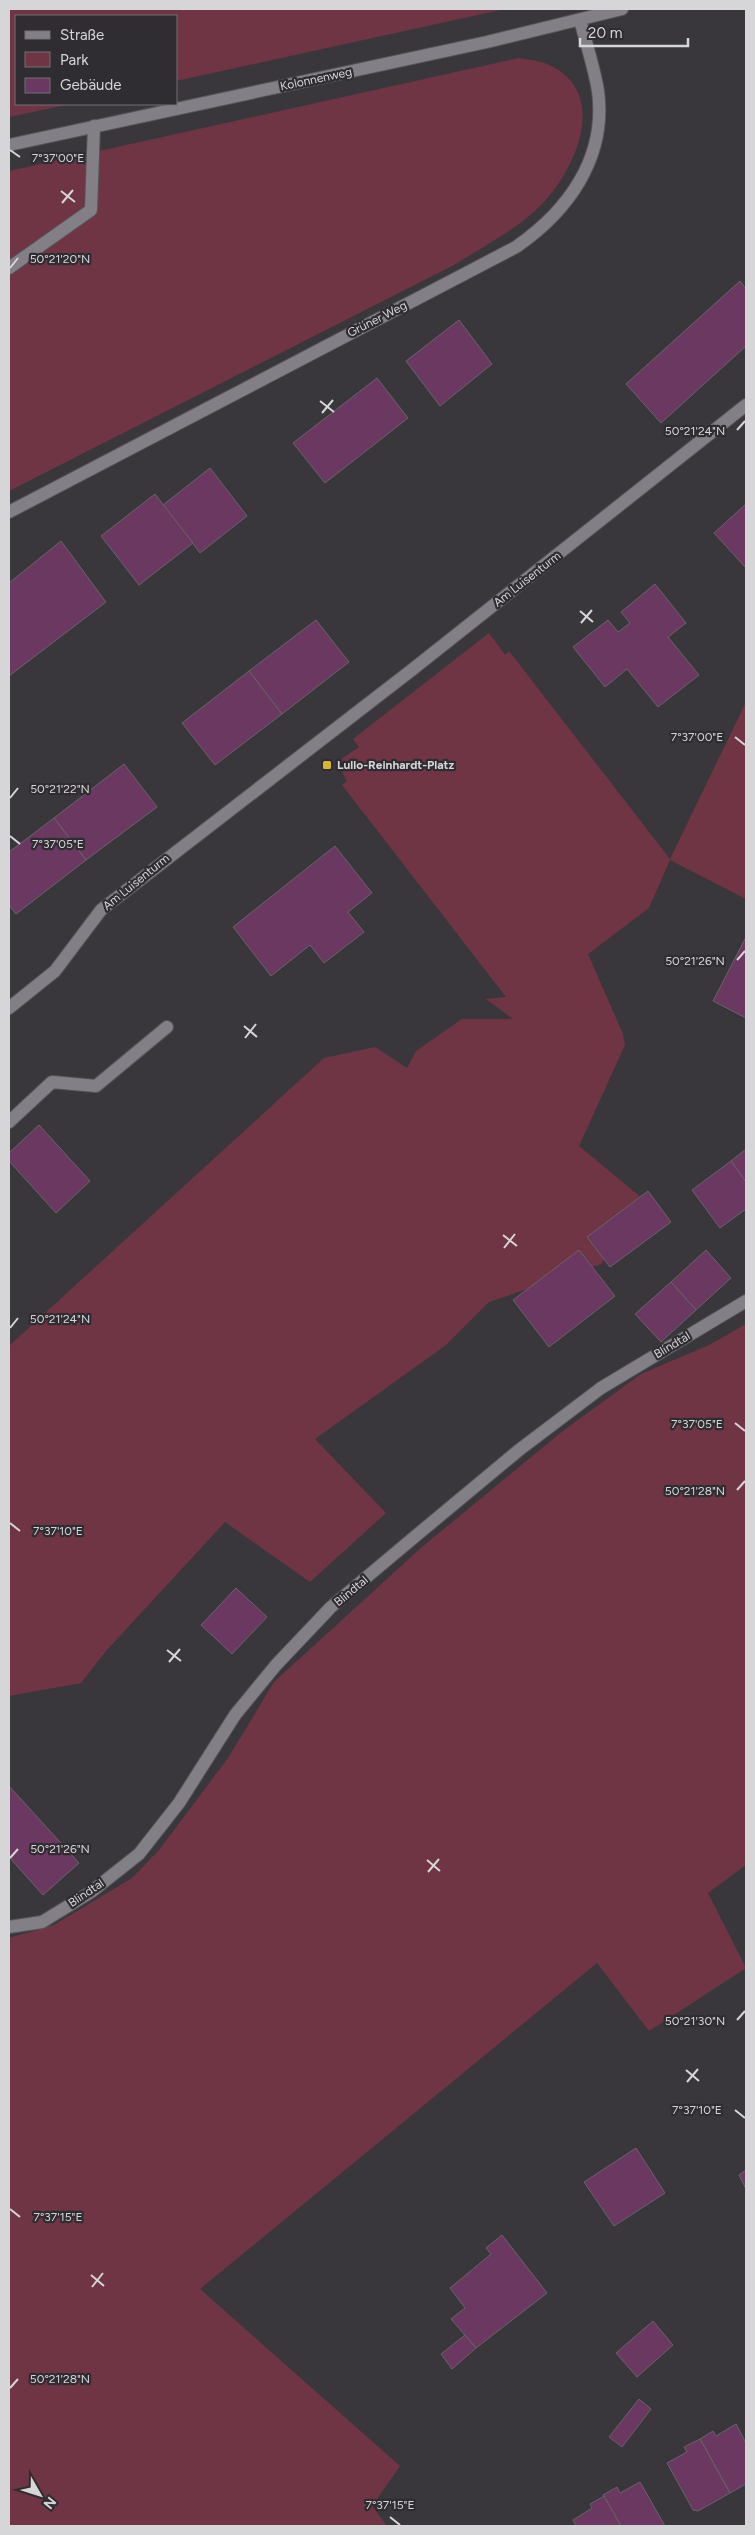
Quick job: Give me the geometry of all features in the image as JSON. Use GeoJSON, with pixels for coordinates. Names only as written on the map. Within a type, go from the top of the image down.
{"type":"FeatureCollection","features":[{"type":"Feature","properties":{"kind":"street","name":"Kolonnenweg"},"geometry":{"type":"LineString","coordinates":[[9,146],[580,20],[604,11],[622,9]]}},
{"type":"Feature","properties":{"kind":"street","name":"Grüner Weg"},"geometry":{"type":"LineString","coordinates":[[9,512],[516,247],[542,229],[567,200],[587,169],[598,135],[598,91],[580,20]]}},
{"type":"Feature","properties":{"kind":"street"},"geometry":{"type":"LineString","coordinates":[[9,268],[92,210],[94,126]]}},
{"type":"Feature","properties":{"kind":"street","name":"Am Luisenturm"},"geometry":{"type":"LineString","coordinates":[[9,1008],[55,971],[101,910],[413,669],[746,405]]}},
{"type":"Feature","properties":{"kind":"street"},"geometry":{"type":"LineString","coordinates":[[9,1122],[52,1082],[96,1086],[166,1027]]}},
{"type":"Feature","properties":{"kind":"street","name":"Blindtal"},"geometry":{"type":"LineString","coordinates":[[9,1927],[42,1922],[90,1892],[139,1854],[179,1803],[235,1715],[276,1664],[331,1608],[424,1529],[519,1450],[601,1388],[746,1301]]}},
{"type":"Feature","properties":{"kind":"green space"},"geometry":{"type":"Polygon","coordinates":[[[9,9],[505,9],[178,81],[178,15],[15,15],[15,105],[66,105],[9,117],[9,9]]]}},
{"type":"Feature","properties":{"kind":"green space"},"geometry":{"type":"Polygon","coordinates":[[[519,58],[551,66],[571,81],[580,97],[583,116],[574,154],[565,173],[554,190],[533,213],[500,237],[454,265],[9,491],[9,171],[519,58]]]}},
{"type":"Feature","properties":{"kind":"green space"},"geometry":{"type":"Polygon","coordinates":[[[489,633],[505,655],[509,651],[670,859],[746,702],[746,899],[670,860],[649,908],[588,954],[623,1034],[625,1045],[579,1146],[643,1199],[601,1264],[489,1302],[446,1345],[315,1439],[386,1513],[310,1582],[225,1522],[106,1651],[81,1683],[9,1696],[9,1346],[324,1058],[375,1047],[407,1068],[416,1051],[462,1019],[513,1019],[486,999],[506,997],[342,785],[347,781],[337,762],[359,747],[353,739],[489,633]]]}},
{"type":"Feature","properties":{"kind":"green space"},"geometry":{"type":"Polygon","coordinates":[[[746,1324],[746,1865],[708,1893],[746,1968],[649,2031],[597,1963],[200,2289],[400,2466],[372,2506],[387,2526],[9,2526],[9,1938],[54,1925],[132,1878],[159,1850],[228,1758],[274,1682],[422,1547],[564,1430],[641,1374],[709,1345],[746,1324]]]}},
{"type":"Feature","properties":{"kind":"building"},"geometry":{"type":"Polygon","coordinates":[[[740,281],[746,289],[746,346],[661,423],[626,384],[740,281]]]}},
{"type":"Feature","properties":{"kind":"building"},"geometry":{"type":"Polygon","coordinates":[[[459,320],[492,364],[440,406],[406,361],[459,320]]]}},
{"type":"Feature","properties":{"kind":"building"},"geometry":{"type":"Polygon","coordinates":[[[377,378],[408,418],[325,483],[293,443],[377,378]]]}},
{"type":"Feature","properties":{"kind":"building"},"geometry":{"type":"Polygon","coordinates":[[[210,468],[247,516],[200,553],[163,505],[210,468]]]}},
{"type":"Feature","properties":{"kind":"building"},"geometry":{"type":"Polygon","coordinates":[[[155,494],[193,543],[139,585],[101,536],[155,494]]]}},
{"type":"Feature","properties":{"kind":"building"},"geometry":{"type":"Polygon","coordinates":[[[746,504],[746,568],[714,533],[746,504]]]}},
{"type":"Feature","properties":{"kind":"building"},"geometry":{"type":"Polygon","coordinates":[[[61,541],[106,602],[9,676],[9,583],[61,541]]]}},
{"type":"Feature","properties":{"kind":"building"},"geometry":{"type":"Polygon","coordinates":[[[655,584],[686,623],[668,637],[699,675],[658,707],[627,669],[605,687],[573,647],[608,620],[618,632],[630,623],[621,612],[655,584]]]}},
{"type":"Feature","properties":{"kind":"building"},"geometry":{"type":"Polygon","coordinates":[[[316,620],[349,662],[282,714],[249,671],[316,620]]]}},
{"type":"Feature","properties":{"kind":"building"},"geometry":{"type":"Polygon","coordinates":[[[249,671],[282,714],[215,765],[182,723],[249,671]]]}},
{"type":"Feature","properties":{"kind":"building"},"geometry":{"type":"Polygon","coordinates":[[[124,764],[157,807],[86,860],[54,818],[124,764]]]}},
{"type":"Feature","properties":{"kind":"building"},"geometry":{"type":"Polygon","coordinates":[[[54,818],[86,860],[16,914],[9,905],[9,852],[54,818]]]}},
{"type":"Feature","properties":{"kind":"building"},"geometry":{"type":"Polygon","coordinates":[[[335,846],[372,893],[348,912],[364,932],[324,963],[310,945],[271,976],[233,927],[335,846]]]}},
{"type":"Feature","properties":{"kind":"building"},"geometry":{"type":"Polygon","coordinates":[[[746,937],[746,1018],[713,1001],[746,937]]]}},
{"type":"Feature","properties":{"kind":"building"},"geometry":{"type":"Polygon","coordinates":[[[39,1125],[90,1181],[56,1213],[9,1161],[9,1153],[39,1125]]]}},
{"type":"Feature","properties":{"kind":"building"},"geometry":{"type":"Polygon","coordinates":[[[746,1149],[746,1182],[731,1161],[746,1149]]]}},
{"type":"Feature","properties":{"kind":"building"},"geometry":{"type":"Polygon","coordinates":[[[731,1161],[746,1182],[746,1209],[720,1228],[692,1190],[731,1161]]]}},
{"type":"Feature","properties":{"kind":"building"},"geometry":{"type":"Polygon","coordinates":[[[648,1191],[671,1222],[610,1267],[587,1237],[648,1191]]]}},
{"type":"Feature","properties":{"kind":"building"},"geometry":{"type":"Polygon","coordinates":[[[579,1250],[615,1296],[549,1347],[513,1300],[579,1250]]]}},
{"type":"Feature","properties":{"kind":"building"},"geometry":{"type":"Polygon","coordinates":[[[706,1250],[731,1278],[696,1310],[671,1282],[706,1250]]]}},
{"type":"Feature","properties":{"kind":"building"},"geometry":{"type":"Polygon","coordinates":[[[671,1282],[696,1310],[661,1342],[635,1314],[671,1282]]]}},
{"type":"Feature","properties":{"kind":"building"},"geometry":{"type":"Polygon","coordinates":[[[236,1588],[267,1617],[232,1654],[201,1625],[236,1588]]]}},
{"type":"Feature","properties":{"kind":"building"},"geometry":{"type":"Polygon","coordinates":[[[9,1786],[79,1863],[43,1895],[9,1857],[9,1786]]]}},
{"type":"Feature","properties":{"kind":"building"},"geometry":{"type":"Polygon","coordinates":[[[636,2148],[665,2193],[614,2226],[584,2182],[636,2148]]]}},
{"type":"Feature","properties":{"kind":"building"},"geometry":{"type":"Polygon","coordinates":[[[746,2170],[746,2189],[739,2175],[746,2170]]]}},
{"type":"Feature","properties":{"kind":"building"},"geometry":{"type":"Polygon","coordinates":[[[502,2235],[547,2293],[476,2348],[451,2319],[465,2308],[450,2288],[491,2254],[486,2248],[502,2235]]]}},
{"type":"Feature","properties":{"kind":"building"},"geometry":{"type":"Polygon","coordinates":[[[653,2321],[673,2345],[637,2377],[616,2353],[653,2321]]]}},
{"type":"Feature","properties":{"kind":"building"},"geometry":{"type":"Polygon","coordinates":[[[465,2335],[476,2348],[452,2369],[441,2354],[465,2335]]]}},
{"type":"Feature","properties":{"kind":"building"},"geometry":{"type":"Polygon","coordinates":[[[639,2399],[651,2409],[622,2447],[609,2437],[639,2399]]]}},
{"type":"Feature","properties":{"kind":"building"},"geometry":{"type":"Polygon","coordinates":[[[736,2424],[746,2443],[746,2484],[730,2493],[700,2439],[713,2431],[716,2436],[736,2424]]]}},
{"type":"Feature","properties":{"kind":"building"},"geometry":{"type":"Polygon","coordinates":[[[700,2439],[730,2493],[698,2511],[693,2510],[667,2463],[687,2452],[684,2447],[700,2439]]]}},
{"type":"Feature","properties":{"kind":"building"},"geometry":{"type":"Polygon","coordinates":[[[640,2482],[665,2526],[621,2526],[603,2495],[617,2487],[620,2493],[640,2482]]]}},
{"type":"Feature","properties":{"kind":"building"},"geometry":{"type":"Polygon","coordinates":[[[604,2496],[621,2526],[576,2526],[573,2520],[592,2508],[590,2504],[604,2496]]]}},
{"type":"Feature","properties":{"kind":"place","name":"Lullo-Reinhardt-Platz"},"geometry":{"type":"Point","coordinates":[327,765]}}]}
